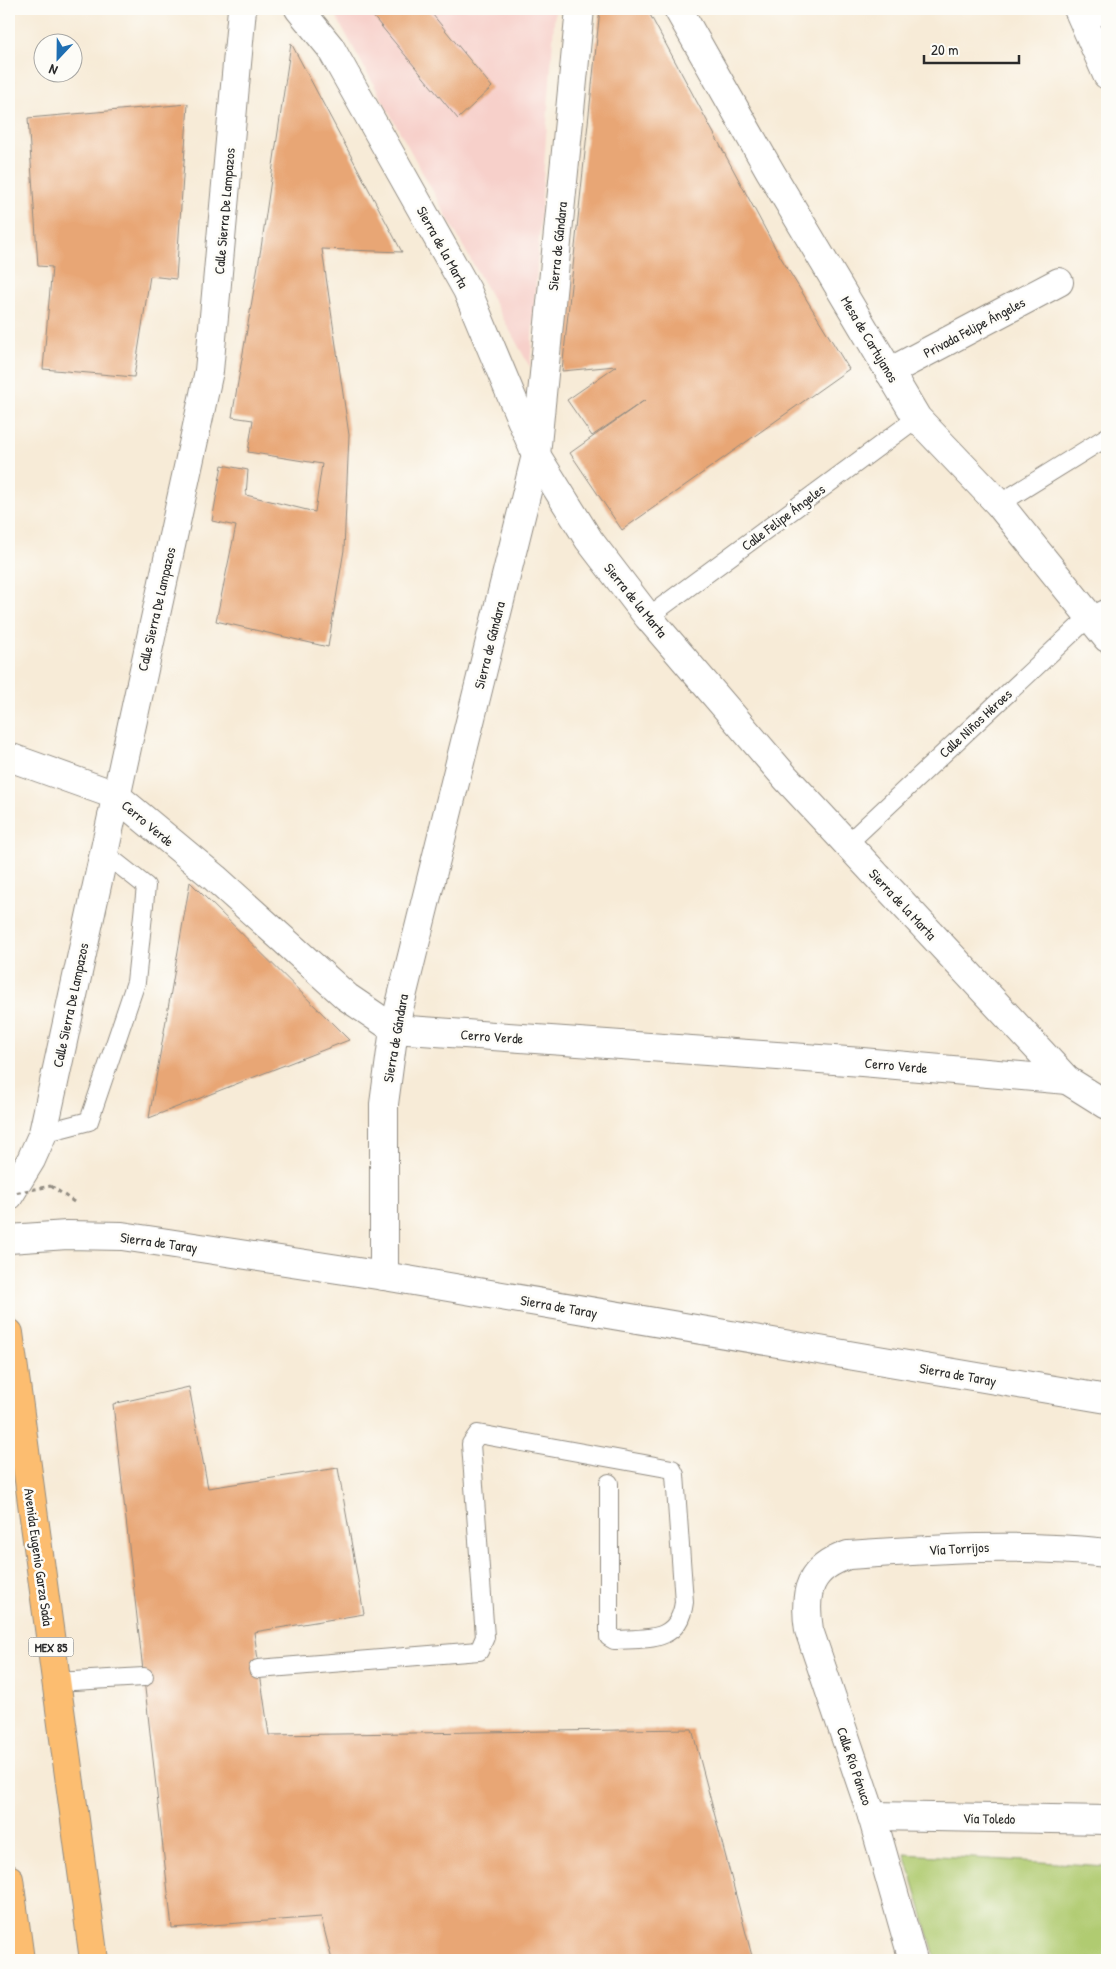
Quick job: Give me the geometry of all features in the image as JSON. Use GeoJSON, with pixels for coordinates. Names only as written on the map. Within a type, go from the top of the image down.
{"type":"FeatureCollection","features":[{"type":"Feature","properties":{"kind":"highway","name":"Avenida Eugenio Garza Sada"},"geometry":{"type":"LineString","coordinates":[[9,1333],[94,1960]]}},
{"type":"Feature","properties":{"kind":"highway"},"geometry":{"type":"LineString","coordinates":[[9,1879],[20,1960]]}},
{"type":"Feature","properties":{"kind":"street","name":"Calle Sierra De Lampazos"},"geometry":{"type":"LineString","coordinates":[[9,1195],[31,1160],[43,1133],[115,795],[209,371],[242,9]]}},
{"type":"Feature","properties":{"kind":"street","name":"Sierra de la Marta"},"geometry":{"type":"LineString","coordinates":[[298,9],[330,47],[468,290],[536,455],[588,540],[648,617],[786,778],[847,844],[1067,1080],[1105,1099]]}},
{"type":"Feature","properties":{"kind":"street","name":"Sierra de Gándara"},"geometry":{"type":"LineString","coordinates":[[384,1276],[384,1104],[394,1030],[536,455],[580,9]]}},
{"type":"Feature","properties":{"kind":"street","name":"Mesa de Cartujanos"},"geometry":{"type":"LineString","coordinates":[[678,9],[770,171],[917,418],[1098,612],[1107,638]]}},
{"type":"Feature","properties":{"kind":"street"},"geometry":{"type":"LineString","coordinates":[[1090,14],[1107,75]]}},
{"type":"Feature","properties":{"kind":"street","name":"Privada Felipe Ángeles"},"geometry":{"type":"LineString","coordinates":[[889,372],[1059,282]]}},
{"type":"Feature","properties":{"kind":"street","name":"Cerro Verde"},"geometry":{"type":"LineString","coordinates":[[9,757],[115,795],[215,878],[347,997],[394,1030],[852,1062],[1067,1080]]}},
{"type":"Feature","properties":{"kind":"street","name":"Sierra de Taray"},"geometry":{"type":"LineString","coordinates":[[9,1239],[67,1235],[122,1236],[384,1276],[1107,1399]]}},
{"type":"Feature","properties":{"kind":"street","name":"Vía Torrijos"},"geometry":{"type":"LineString","coordinates":[[816,1574],[830,1561],[848,1554],[986,1546],[1065,1548],[1107,1553]]}},
{"type":"Feature","properties":{"kind":"street","name":"Calle Río Pánuco"},"geometry":{"type":"LineString","coordinates":[[816,1574],[805,1606],[809,1630],[872,1816],[913,1960]]}},
{"type":"Feature","properties":{"kind":"street","name":"Vía Toledo"},"geometry":{"type":"LineString","coordinates":[[872,1816],[1107,1820]]}},
{"type":"Feature","properties":{"kind":"lane","name":"Calle Felipe Ángeles"},"geometry":{"type":"LineString","coordinates":[[648,617],[917,418]]}},
{"type":"Feature","properties":{"kind":"lane"},"geometry":{"type":"LineString","coordinates":[[998,504],[1107,437]]}},
{"type":"Feature","properties":{"kind":"lane","name":"Calle Niños Héroes"},"geometry":{"type":"LineString","coordinates":[[847,844],[1098,612]]}},
{"type":"Feature","properties":{"kind":"lane"},"geometry":{"type":"LineString","coordinates":[[43,1133],[89,1121],[136,982],[146,886],[103,852]]}},
{"type":"Feature","properties":{"kind":"lane"},"geometry":{"type":"LineString","coordinates":[[258,1669],[479,1651],[485,1637],[471,1444],[478,1434],[672,1468],[675,1475],[684,1602],[678,1618],[666,1635],[656,1638],[614,1640],[609,1637],[609,1483]]}},
{"type":"Feature","properties":{"kind":"lane"},"geometry":{"type":"LineString","coordinates":[[56,1682],[144,1677]]}},
{"type":"Feature","properties":{"kind":"path"},"geometry":{"type":"LineString","coordinates":[[9,1195],[51,1186]]}},
{"type":"Feature","properties":{"kind":"shaded area"},"geometry":{"type":"Polygon","coordinates":[[[332,9],[555,9],[530,367],[332,9]]]}},
{"type":"Feature","properties":{"kind":"green space"},"geometry":{"type":"Polygon","coordinates":[[[905,1854],[1107,1866],[1107,1960],[936,1960],[905,1854]]]}},
{"type":"Feature","properties":{"kind":"building"},"geometry":{"type":"Polygon","coordinates":[[[367,9],[428,9],[492,87],[458,119],[367,9]]]}},
{"type":"Feature","properties":{"kind":"building"},"geometry":{"type":"Polygon","coordinates":[[[600,9],[647,9],[778,253],[849,369],[622,530],[570,453],[645,400],[592,436],[567,400],[616,366],[562,371],[600,9]]]}},
{"type":"Feature","properties":{"kind":"building"},"geometry":{"type":"Polygon","coordinates":[[[291,43],[402,252],[322,249],[349,435],[344,550],[328,647],[216,621],[236,526],[212,521],[222,465],[248,470],[246,495],[315,512],[322,464],[248,452],[253,420],[232,417],[261,248],[291,43]]]}},
{"type":"Feature","properties":{"kind":"building"},"geometry":{"type":"Polygon","coordinates":[[[188,104],[176,279],[150,276],[134,377],[43,369],[52,267],[38,266],[28,118],[188,104]]]}},
{"type":"Feature","properties":{"kind":"building"},"geometry":{"type":"Polygon","coordinates":[[[190,882],[349,1040],[149,1118],[190,882]]]}},
{"type":"Feature","properties":{"kind":"building"},"geometry":{"type":"Polygon","coordinates":[[[189,1387],[208,1488],[338,1468],[364,1614],[254,1632],[269,1735],[692,1729],[753,1960],[332,1960],[321,1917],[172,1928],[113,1404],[189,1387]]]}}]}
